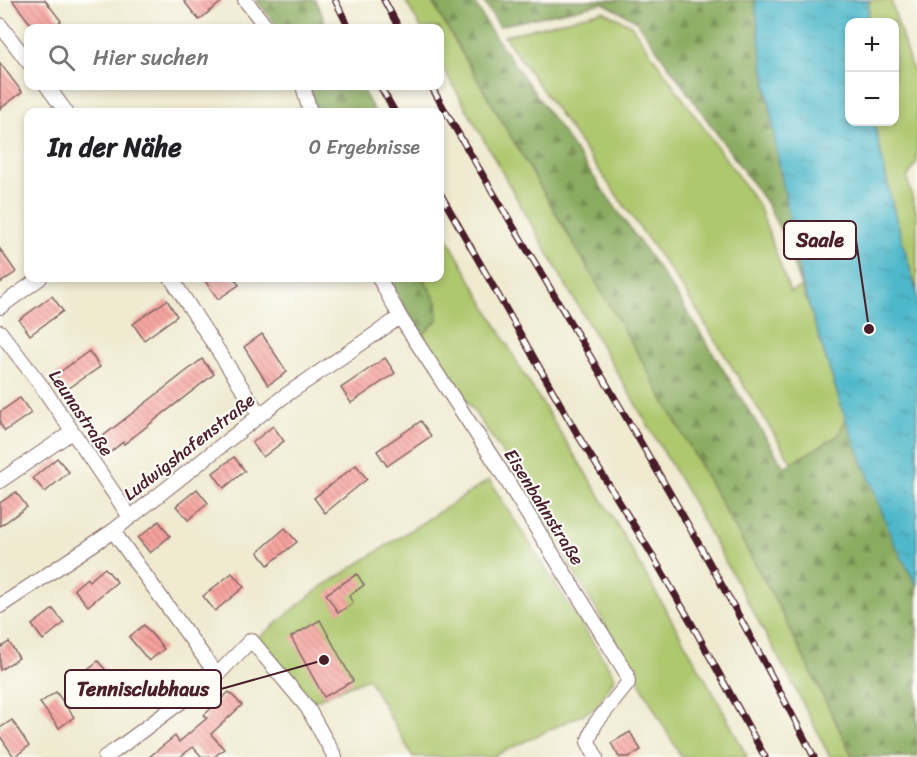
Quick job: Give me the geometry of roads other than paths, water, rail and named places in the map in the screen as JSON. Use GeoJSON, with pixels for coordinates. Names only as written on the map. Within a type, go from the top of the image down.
{"type":"FeatureCollection","features":[{"type":"Feature","properties":{"kind":"street"},"geometry":{"type":"LineString","coordinates":[[245,0],[264,24]]}},
{"type":"Feature","properties":{"kind":"street"},"geometry":{"type":"LineString","coordinates":[[0,25],[24,57]]}},
{"type":"Feature","properties":{"kind":"street"},"geometry":{"type":"LineString","coordinates":[[50,90],[63,108]]}},
{"type":"Feature","properties":{"kind":"street"},"geometry":{"type":"LineString","coordinates":[[304,90],[309,108]]}},
{"type":"Feature","properties":{"kind":"street"},"geometry":{"type":"LineString","coordinates":[[0,307],[34,282]]}},
{"type":"Feature","properties":{"kind":"street"},"geometry":{"type":"LineString","coordinates":[[174,282],[259,414]]}},
{"type":"Feature","properties":{"kind":"street","name":"Eisenbahnstraße"},"geometry":{"type":"LineString","coordinates":[[381,282],[400,317],[499,468],[627,674],[628,683],[595,724],[588,742],[596,757]]}},
{"type":"Feature","properties":{"kind":"street","name":"Ludwigshafenstraße"},"geometry":{"type":"LineString","coordinates":[[0,606],[113,531],[259,414],[400,317]]}},
{"type":"Feature","properties":{"kind":"street","name":"Leunastraße"},"geometry":{"type":"LineString","coordinates":[[0,332],[43,388],[130,517]]}},
{"type":"Feature","properties":{"kind":"street"},"geometry":{"type":"LineString","coordinates":[[0,482],[72,432]]}},
{"type":"Feature","properties":{"kind":"street"},"geometry":{"type":"LineString","coordinates":[[113,531],[217,675]]}},
{"type":"Feature","properties":{"kind":"street"},"geometry":{"type":"LineString","coordinates":[[105,757],[217,675],[251,640],[307,707],[335,757]]}},
{"type":"Feature","properties":{"kind":"water"},"geometry":{"type":"Polygon","coordinates":[[[755,0],[869,0],[868,18],[845,18],[845,126],[875,126],[893,207],[917,293],[917,586],[892,539],[844,415],[801,281],[760,45],[755,0]]]}},
{"type":"Feature","properties":{"kind":"railway"},"geometry":{"type":"LineString","coordinates":[[335,0],[347,24]]}},
{"type":"Feature","properties":{"kind":"railway"},"geometry":{"type":"LineString","coordinates":[[384,0],[397,24]]}},
{"type":"Feature","properties":{"kind":"railway"},"geometry":{"type":"LineString","coordinates":[[382,90],[393,108]]}},
{"type":"Feature","properties":{"kind":"railway"},"geometry":{"type":"LineString","coordinates":[[433,90],[444,108]]}},
{"type":"Feature","properties":{"kind":"railway"},"geometry":{"type":"LineString","coordinates":[[444,109],[663,480],[755,645],[814,757]]}},
{"type":"Feature","properties":{"kind":"railway"},"geometry":{"type":"LineString","coordinates":[[444,200],[579,437],[688,617],[765,757]]}},
{"type":"Feature","properties":{"kind":"place","name":"Saale"},"geometry":{"type":"Point","coordinates":[869,329]}},
{"type":"Feature","properties":{"kind":"place","name":"Tennisclubhaus"},"geometry":{"type":"Point","coordinates":[324,660]}}]}
